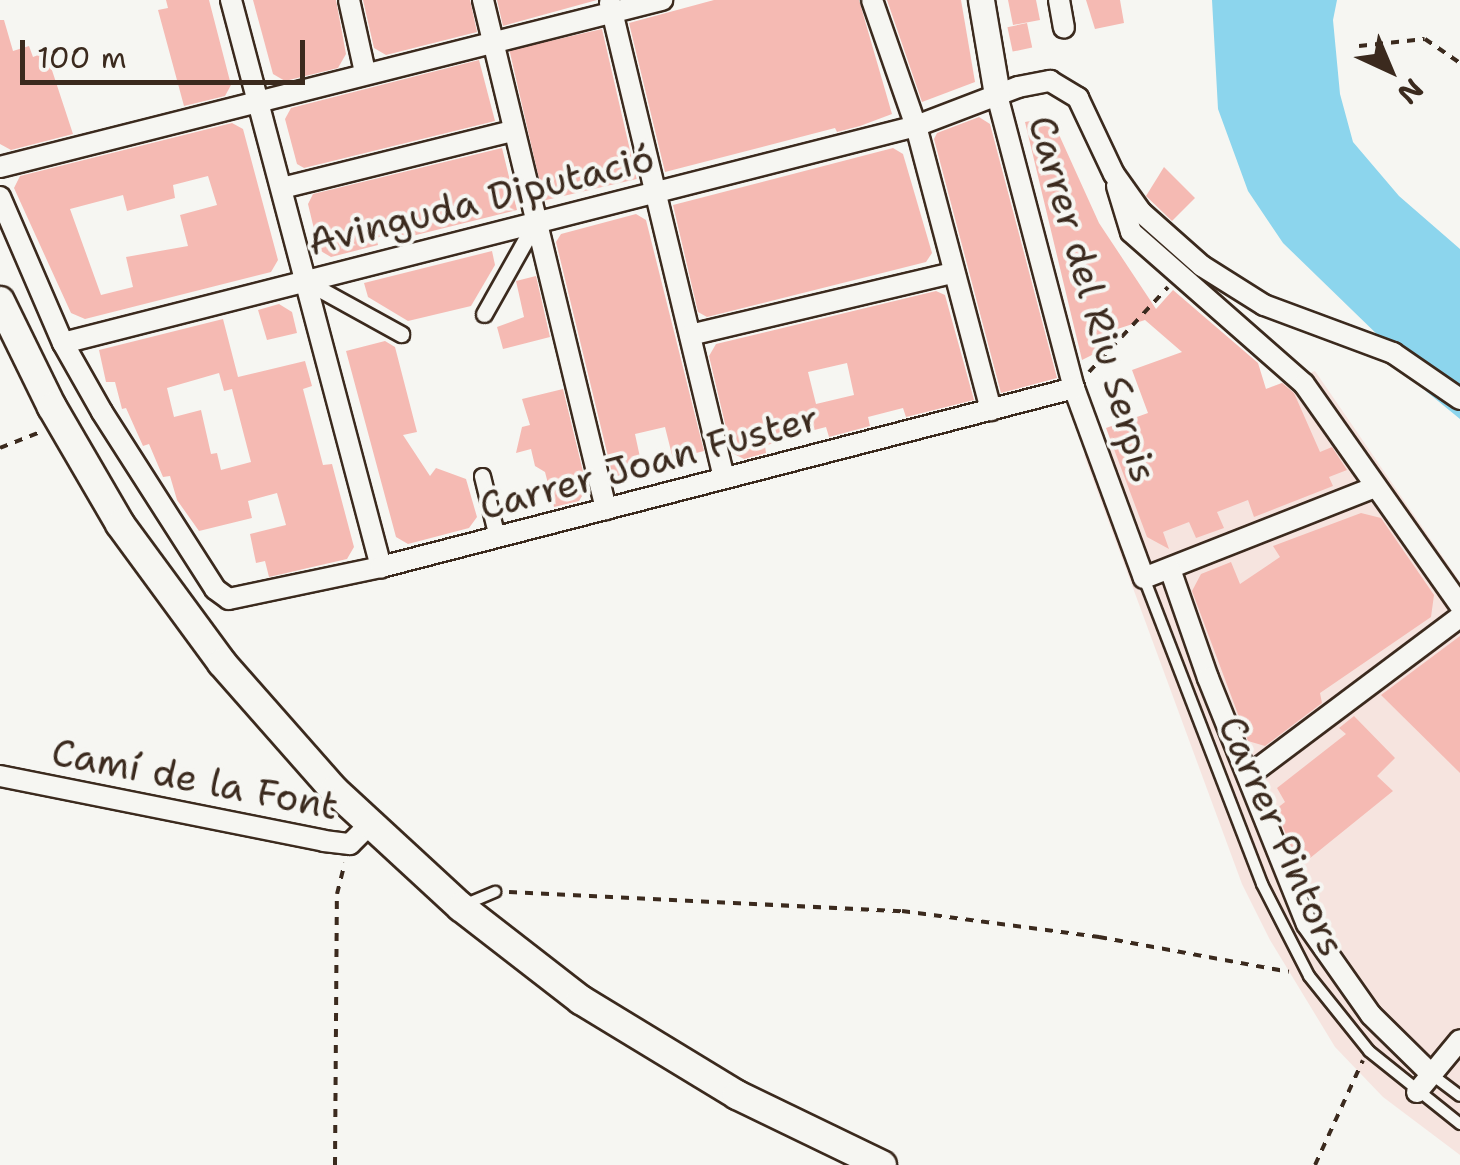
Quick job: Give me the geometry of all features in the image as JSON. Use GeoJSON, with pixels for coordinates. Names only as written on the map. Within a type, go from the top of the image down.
{"type":"FeatureCollection","features":[{"type":"Feature","properties":{"kind":"main road"},"geometry":{"type":"LineString","coordinates":[[0,301],[61,424],[120,524],[194,627],[360,834],[566,989],[658,1050],[766,1110],[882,1165]]}},
{"type":"Feature","properties":{"kind":"street"},"geometry":{"type":"LineString","coordinates":[[231,0],[382,567]]}},
{"type":"Feature","properties":{"kind":"street"},"geometry":{"type":"LineString","coordinates":[[349,0],[365,72]]}},
{"type":"Feature","properties":{"kind":"street"},"geometry":{"type":"LineString","coordinates":[[483,0],[606,508]]}},
{"type":"Feature","properties":{"kind":"street"},"geometry":{"type":"LineString","coordinates":[[0,167],[365,72],[491,44],[610,7],[662,0]]}},
{"type":"Feature","properties":{"kind":"street"},"geometry":{"type":"LineString","coordinates":[[872,0],[916,126],[990,410]]}},
{"type":"Feature","properties":{"kind":"street"},"geometry":{"type":"LineString","coordinates":[[980,0],[997,95]]}},
{"type":"Feature","properties":{"kind":"street"},"geometry":{"type":"LineString","coordinates":[[1059,0],[1064,28]]}},
{"type":"Feature","properties":{"kind":"street"},"geometry":{"type":"LineString","coordinates":[[610,7],[724,477]]}},
{"type":"Feature","properties":{"kind":"street","name":"Avinguda Diputació"},"geometry":{"type":"LineString","coordinates":[[64,343],[916,126],[1043,80],[1067,87],[1086,108],[1114,174]]}},
{"type":"Feature","properties":{"kind":"street","name":"Carrer del Riu Serpis"},"geometry":{"type":"LineString","coordinates":[[997,95],[1074,388],[1144,578]]}},
{"type":"Feature","properties":{"kind":"street"},"geometry":{"type":"LineString","coordinates":[[282,188],[512,132]]}},
{"type":"Feature","properties":{"kind":"street"},"geometry":{"type":"LineString","coordinates":[[1114,174],[1127,226],[1178,276],[1304,384],[1460,606]]}},
{"type":"Feature","properties":{"kind":"street"},"geometry":{"type":"LineString","coordinates":[[1114,174],[1153,224],[1226,284],[1283,313],[1394,353],[1460,400]]}},
{"type":"Feature","properties":{"kind":"street"},"geometry":{"type":"LineString","coordinates":[[0,197],[64,343]]}},
{"type":"Feature","properties":{"kind":"street"},"geometry":{"type":"LineString","coordinates":[[484,314],[535,223]]}},
{"type":"Feature","properties":{"kind":"street"},"geometry":{"type":"LineString","coordinates":[[690,335],[952,273]]}},
{"type":"Feature","properties":{"kind":"street"},"geometry":{"type":"LineString","coordinates":[[304,281],[401,334]]}},
{"type":"Feature","properties":{"kind":"street","name":"Carrer Joan Fuster"},"geometry":{"type":"LineString","coordinates":[[64,343],[133,465],[215,589],[240,600],[382,567],[1074,388]]}},
{"type":"Feature","properties":{"kind":"street"},"geometry":{"type":"LineString","coordinates":[[482,476],[497,537]]}},
{"type":"Feature","properties":{"kind":"street"},"geometry":{"type":"LineString","coordinates":[[1144,578],[1375,487]]}},
{"type":"Feature","properties":{"kind":"street"},"geometry":{"type":"LineString","coordinates":[[1170,570],[1291,890],[1326,954],[1371,1016],[1431,1074]]}},
{"type":"Feature","properties":{"kind":"street"},"geometry":{"type":"LineString","coordinates":[[1248,776],[1460,617]]}},
{"type":"Feature","properties":{"kind":"street","name":"Camí de la Font"},"geometry":{"type":"LineString","coordinates":[[0,776],[180,816],[360,834]]}},
{"type":"Feature","properties":{"kind":"street"},"geometry":{"type":"LineString","coordinates":[[1417,1092],[1460,1040]]}},
{"type":"Feature","properties":{"kind":"lane","name":"Carrer Pintors"},"geometry":{"type":"LineString","coordinates":[[1144,578],[1262,884],[1309,976],[1368,1051],[1460,1124]]}},
{"type":"Feature","properties":{"kind":"lane"},"geometry":{"type":"LineString","coordinates":[[461,907],[495,892]]}},
{"type":"Feature","properties":{"kind":"lane"},"geometry":{"type":"LineString","coordinates":[[1431,1074],[1460,1096]]}},
{"type":"Feature","properties":{"kind":"path"},"geometry":{"type":"LineString","coordinates":[[1359,46],[1425,39],[1460,63]]}},
{"type":"Feature","properties":{"kind":"path"},"geometry":{"type":"LineString","coordinates":[[1074,388],[1178,276]]}},
{"type":"Feature","properties":{"kind":"path"},"geometry":{"type":"LineString","coordinates":[[0,448],[61,424]]}},
{"type":"Feature","properties":{"kind":"path"},"geometry":{"type":"LineString","coordinates":[[335,1165],[337,894],[360,834]]}},
{"type":"Feature","properties":{"kind":"path"},"geometry":{"type":"LineString","coordinates":[[495,892],[902,911],[1099,936],[1309,976]]}},
{"type":"Feature","properties":{"kind":"path"},"geometry":{"type":"LineString","coordinates":[[1315,1165],[1348,1084],[1368,1051]]}},
{"type":"Feature","properties":{"kind":"shaded area"},"geometry":{"type":"Polygon","coordinates":[[[1315,371],[1460,582],[1460,1155],[1383,1097],[1335,1047],[1270,940],[1242,884],[1084,455],[1315,371]]]}},
{"type":"Feature","properties":{"kind":"water"},"geometry":{"type":"Polygon","coordinates":[[[1212,0],[1337,0],[1333,20],[1340,94],[1353,142],[1399,196],[1460,249],[1460,419],[1427,392],[1385,342],[1283,243],[1248,191],[1218,109],[1212,0]]]}},
{"type":"Feature","properties":{"kind":"building"},"geometry":{"type":"Polygon","coordinates":[[[166,0],[209,0],[231,85],[225,96],[184,106],[158,10],[168,8],[166,0]]]}},
{"type":"Feature","properties":{"kind":"building"},"geometry":{"type":"Polygon","coordinates":[[[253,0],[336,0],[346,54],[338,68],[285,81],[273,74],[253,0]]]}},
{"type":"Feature","properties":{"kind":"building"},"geometry":{"type":"Polygon","coordinates":[[[363,0],[470,0],[477,32],[386,55],[374,48],[363,0]]]}},
{"type":"Feature","properties":{"kind":"building"},"geometry":{"type":"Polygon","coordinates":[[[497,0],[597,0],[503,26],[497,0]]]}},
{"type":"Feature","properties":{"kind":"building"},"geometry":{"type":"Polygon","coordinates":[[[714,0],[859,0],[892,114],[837,132],[835,128],[665,172],[629,23],[714,0]]]}},
{"type":"Feature","properties":{"kind":"building"},"geometry":{"type":"Polygon","coordinates":[[[887,0],[961,0],[975,82],[922,102],[887,0]]]}},
{"type":"Feature","properties":{"kind":"building"},"geometry":{"type":"Polygon","coordinates":[[[1008,0],[1036,0],[1040,20],[1013,25],[1008,0]]]}},
{"type":"Feature","properties":{"kind":"building"},"geometry":{"type":"Polygon","coordinates":[[[1086,0],[1120,0],[1124,23],[1095,29],[1086,0]]]}},
{"type":"Feature","properties":{"kind":"building"},"geometry":{"type":"Polygon","coordinates":[[[0,20],[4,20],[13,51],[29,46],[33,57],[46,52],[73,134],[11,150],[0,144],[0,20]]]}},
{"type":"Feature","properties":{"kind":"building"},"geometry":{"type":"Polygon","coordinates":[[[1027,23],[1032,47],[1013,52],[1007,27],[1027,23]]]}},
{"type":"Feature","properties":{"kind":"building"},"geometry":{"type":"Polygon","coordinates":[[[602,29],[637,179],[544,200],[509,50],[602,29]]]}},
{"type":"Feature","properties":{"kind":"building"},"geometry":{"type":"Polygon","coordinates":[[[479,60],[495,121],[304,168],[297,164],[285,119],[291,108],[479,60]]]}},
{"type":"Feature","properties":{"kind":"building"},"geometry":{"type":"Polygon","coordinates":[[[979,117],[990,124],[1057,378],[1001,393],[934,139],[937,133],[979,117]]]}},
{"type":"Feature","properties":{"kind":"building"},"geometry":{"type":"Polygon","coordinates":[[[1051,117],[1099,223],[1156,309],[1173,290],[1258,363],[1266,389],[1282,383],[1294,393],[1320,452],[1332,447],[1347,470],[1329,477],[1333,486],[1254,517],[1248,500],[1217,512],[1224,528],[1196,538],[1189,522],[1163,532],[1169,549],[1147,537],[1106,428],[1148,413],[1132,370],[1182,352],[1145,320],[1102,334],[1106,348],[1082,360],[1025,122],[1051,117]]]}},
{"type":"Feature","properties":{"kind":"building"},"geometry":{"type":"Polygon","coordinates":[[[232,123],[243,129],[278,260],[271,272],[85,319],[71,313],[14,188],[20,176],[232,123]],[[208,176],[173,185],[175,198],[127,211],[123,195],[70,209],[101,295],[133,287],[126,257],[188,246],[180,215],[217,205],[208,176]]]}},
{"type":"Feature","properties":{"kind":"building"},"geometry":{"type":"Polygon","coordinates":[[[502,148],[517,210],[408,237],[395,232],[376,238],[378,245],[331,257],[319,250],[308,204],[313,194],[502,148]]]}},
{"type":"Feature","properties":{"kind":"building"},"geometry":{"type":"Polygon","coordinates":[[[893,148],[903,154],[932,253],[926,262],[707,317],[698,312],[673,205],[893,148]]]}},
{"type":"Feature","properties":{"kind":"building"},"geometry":{"type":"Polygon","coordinates":[[[1164,167],[1195,198],[1172,221],[1146,196],[1164,167]]]}},
{"type":"Feature","properties":{"kind":"building"},"geometry":{"type":"Polygon","coordinates":[[[636,214],[646,220],[704,451],[673,459],[665,427],[635,434],[641,462],[632,464],[634,472],[613,477],[556,242],[561,234],[636,214]]]}},
{"type":"Feature","properties":{"kind":"building"},"geometry":{"type":"Polygon","coordinates":[[[492,251],[495,265],[471,306],[408,321],[368,297],[364,283],[492,251]]]}},
{"type":"Feature","properties":{"kind":"building"},"geometry":{"type":"Polygon","coordinates":[[[536,276],[550,337],[503,349],[497,327],[524,317],[516,281],[536,276]]]}},
{"type":"Feature","properties":{"kind":"building"},"geometry":{"type":"Polygon","coordinates":[[[936,291],[945,295],[974,400],[906,417],[903,408],[868,417],[870,426],[829,437],[826,427],[765,446],[766,453],[744,459],[732,453],[709,356],[716,344],[936,291]],[[847,363],[808,372],[816,404],[854,395],[847,363]]]}},
{"type":"Feature","properties":{"kind":"building"},"geometry":{"type":"Polygon","coordinates":[[[279,304],[292,312],[297,333],[267,340],[258,310],[279,304]]]}},
{"type":"Feature","properties":{"kind":"building"},"geometry":{"type":"Polygon","coordinates":[[[223,319],[238,377],[305,361],[312,386],[303,389],[323,465],[332,464],[354,547],[347,559],[269,577],[265,561],[256,563],[250,534],[286,525],[277,493],[248,501],[252,518],[199,531],[177,500],[170,476],[163,477],[149,444],[143,446],[126,408],[122,409],[115,382],[106,382],[99,350],[223,319]],[[219,373],[167,388],[174,417],[201,410],[211,454],[217,453],[221,470],[251,462],[232,389],[224,391],[219,373]]]}},
{"type":"Feature","properties":{"kind":"building"},"geometry":{"type":"Polygon","coordinates":[[[385,341],[395,347],[417,432],[403,435],[430,476],[436,468],[466,479],[477,517],[469,528],[408,544],[396,537],[346,351],[385,341]]]}},
{"type":"Feature","properties":{"kind":"building"},"geometry":{"type":"Polygon","coordinates":[[[563,389],[587,488],[579,501],[554,507],[545,472],[535,466],[531,449],[516,453],[522,427],[530,425],[522,399],[563,389]]]}},
{"type":"Feature","properties":{"kind":"building"},"geometry":{"type":"Polygon","coordinates":[[[1361,513],[1381,518],[1434,595],[1431,617],[1320,693],[1322,703],[1265,746],[1248,741],[1192,591],[1201,574],[1231,562],[1240,584],[1280,557],[1273,546],[1361,513]]]}},
{"type":"Feature","properties":{"kind":"building"},"geometry":{"type":"Polygon","coordinates":[[[1460,636],[1460,773],[1381,695],[1460,636]]]}},
{"type":"Feature","properties":{"kind":"building"},"geometry":{"type":"Polygon","coordinates":[[[1354,716],[1395,758],[1377,776],[1393,791],[1299,867],[1276,809],[1285,802],[1277,788],[1346,734],[1339,728],[1354,716]]]}}]}
